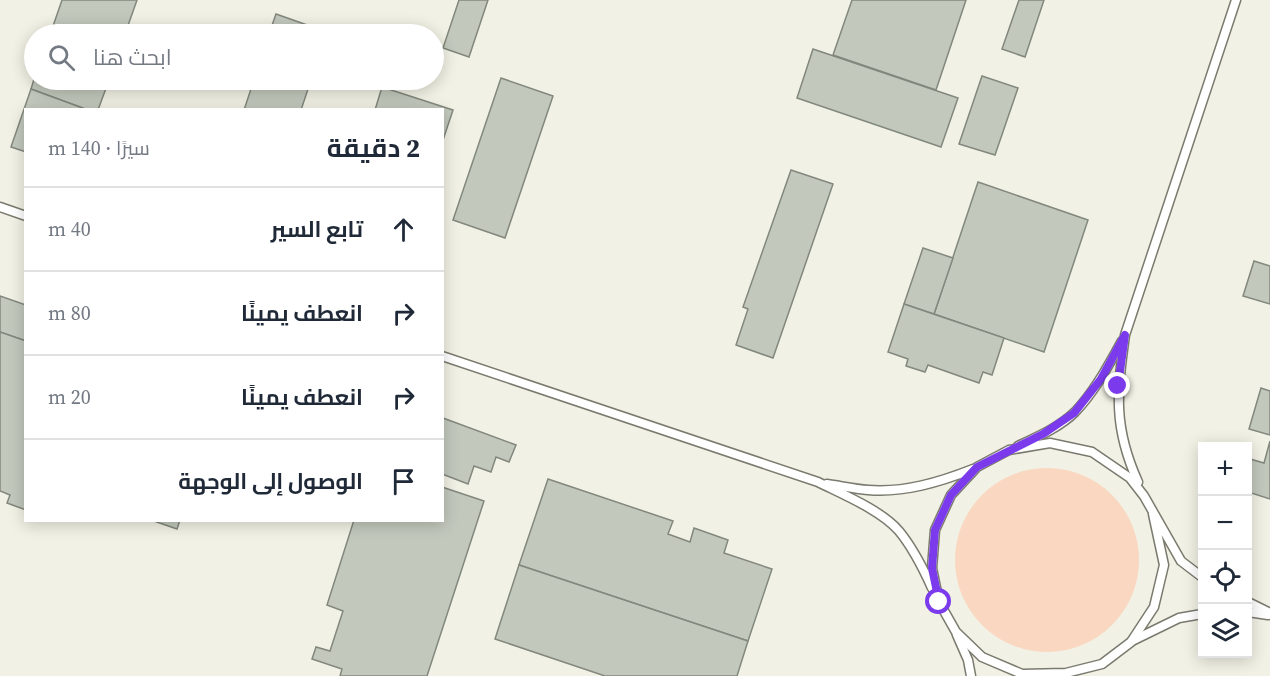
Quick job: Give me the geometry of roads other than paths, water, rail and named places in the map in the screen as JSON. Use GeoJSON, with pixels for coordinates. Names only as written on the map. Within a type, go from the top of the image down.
{"type":"FeatureCollection","features":[{"type":"Feature","properties":{"kind":"lane"},"geometry":{"type":"LineString","coordinates":[[818,482],[869,490],[908,488],[947,480],[1043,434],[1074,413],[1101,379],[1125,335],[1236,0]]}},
{"type":"Feature","properties":{"kind":"lane"},"geometry":{"type":"LineString","coordinates":[[0,207],[24,215]]}},
{"type":"Feature","properties":{"kind":"lane"},"geometry":{"type":"LineString","coordinates":[[1125,335],[1118,386],[1120,430],[1132,471],[1153,514],[1181,561],[1198,573]]}},
{"type":"Feature","properties":{"kind":"lane"},"geometry":{"type":"LineString","coordinates":[[444,357],[818,482],[864,505],[897,529],[917,558],[956,632],[968,660],[971,676]]}},
{"type":"Feature","properties":{"kind":"lane"},"geometry":{"type":"LineString","coordinates":[[1009,450],[1050,443],[1092,452],[1130,478],[1144,496]]}},
{"type":"Feature","properties":{"kind":"lane"},"geometry":{"type":"LineString","coordinates":[[939,602],[932,568],[935,530],[951,495],[977,467]]}},
{"type":"Feature","properties":{"kind":"lane"},"geometry":{"type":"LineString","coordinates":[[1131,642],[1154,607],[1164,565],[1153,514]]}},
{"type":"Feature","properties":{"kind":"lane"},"geometry":{"type":"LineString","coordinates":[[1252,604],[1270,614]]}},
{"type":"Feature","properties":{"kind":"lane"},"geometry":{"type":"LineString","coordinates":[[1252,612],[1270,614]]}},
{"type":"Feature","properties":{"kind":"lane"},"geometry":{"type":"LineString","coordinates":[[956,632],[982,657],[1022,674],[1064,675],[1102,664],[1131,642],[1179,618],[1198,615]]}}]}
